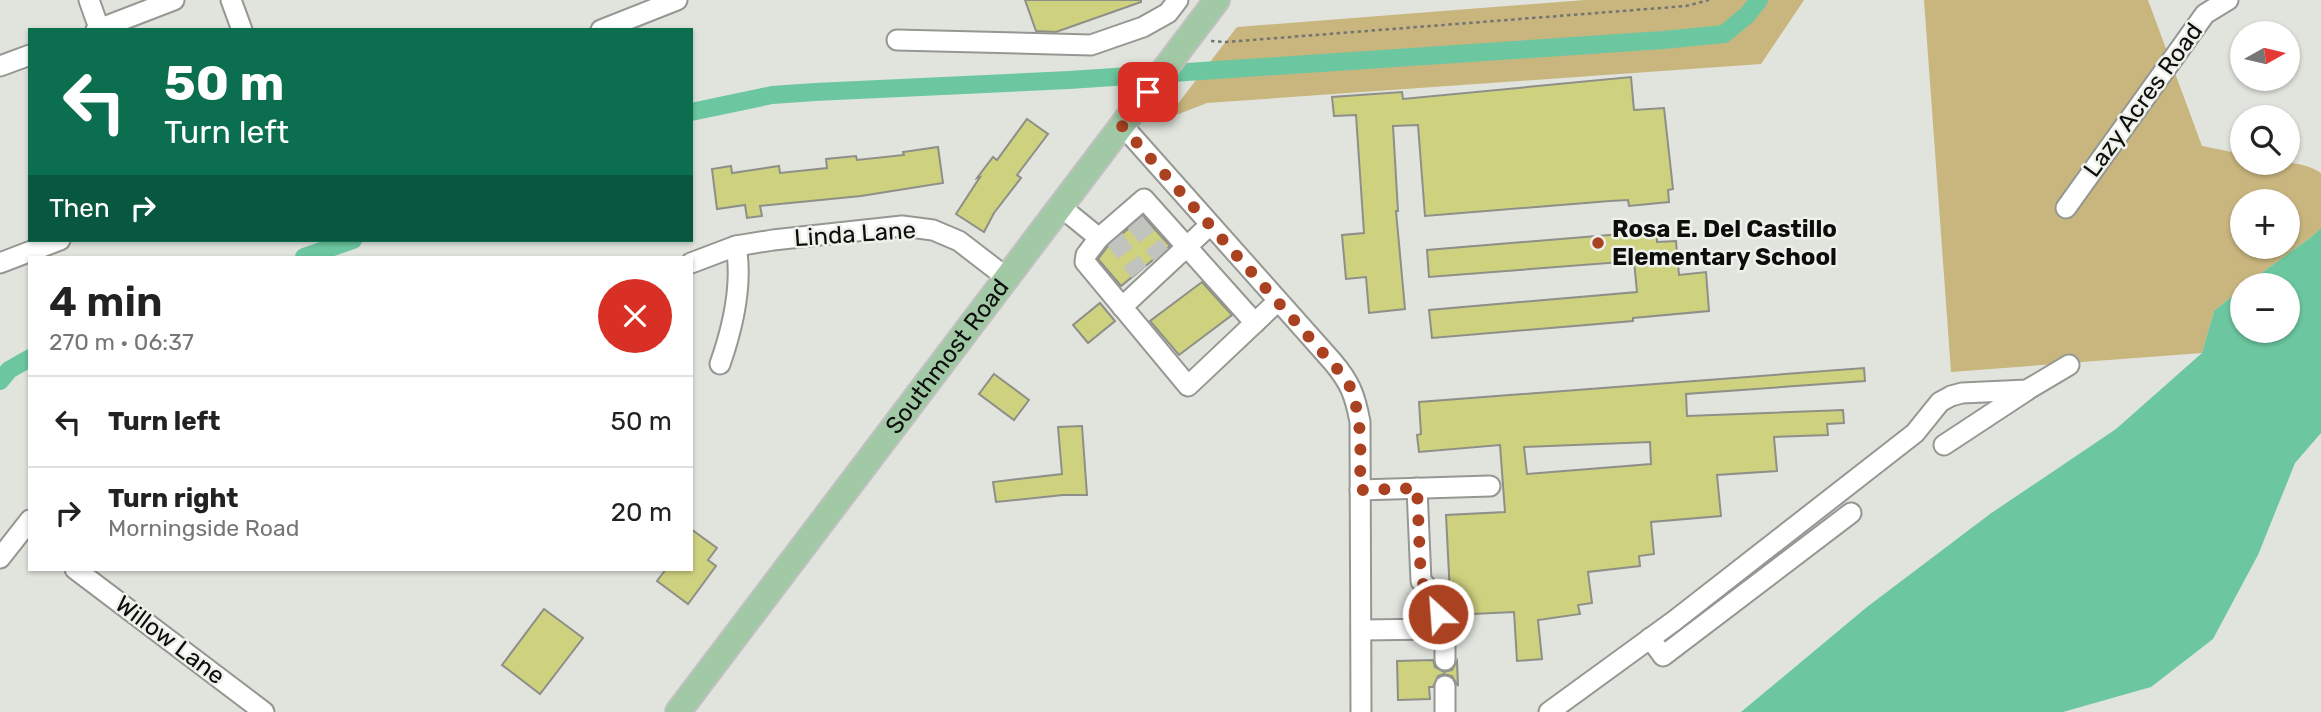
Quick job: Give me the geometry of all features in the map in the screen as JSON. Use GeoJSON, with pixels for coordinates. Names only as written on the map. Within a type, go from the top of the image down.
{"type":"FeatureCollection","features":[{"type":"Feature","properties":{"kind":"main road","name":"Southmost Road"},"geometry":{"type":"LineString","coordinates":[[678,712],[1217,0]]}},
{"type":"Feature","properties":{"kind":"street"},"geometry":{"type":"LineString","coordinates":[[89,0],[97,28]]}},
{"type":"Feature","properties":{"kind":"street"},"geometry":{"type":"LineString","coordinates":[[100,28],[174,0]]}},
{"type":"Feature","properties":{"kind":"street"},"geometry":{"type":"LineString","coordinates":[[231,0],[241,28]]}},
{"type":"Feature","properties":{"kind":"street"},"geometry":{"type":"LineString","coordinates":[[606,28],[677,0]]}},
{"type":"Feature","properties":{"kind":"street","name":"Lazy Acres Road"},"geometry":{"type":"LineString","coordinates":[[2066,208],[2205,14],[2228,0]]}},
{"type":"Feature","properties":{"kind":"street"},"geometry":{"type":"LineString","coordinates":[[897,40],[1091,45],[1143,27],[1170,4],[1187,40]]}},
{"type":"Feature","properties":{"kind":"street"},"geometry":{"type":"LineString","coordinates":[[0,66],[28,56]]}},
{"type":"Feature","properties":{"kind":"street"},"geometry":{"type":"LineString","coordinates":[[1129,118],[1210,225],[1347,380],[1356,399],[1360,422],[1361,712]]}},
{"type":"Feature","properties":{"kind":"street"},"geometry":{"type":"LineString","coordinates":[[1255,323],[1144,199],[1132,217],[1086,255],[1085,262],[1188,386],[1255,323],[1278,301]]}},
{"type":"Feature","properties":{"kind":"street"},"geometry":{"type":"LineString","coordinates":[[1061,207],[1107,235]]}},
{"type":"Feature","properties":{"kind":"street"},"geometry":{"type":"LineString","coordinates":[[1122,307],[1144,277],[1164,260],[1186,247],[1210,225]]}},
{"type":"Feature","properties":{"kind":"street","name":"Linda Lane"},"geometry":{"type":"LineString","coordinates":[[693,262],[736,246],[902,226],[933,230],[959,241],[1007,278]]}},
{"type":"Feature","properties":{"kind":"street"},"geometry":{"type":"LineString","coordinates":[[0,263],[56,242]]}},
{"type":"Feature","properties":{"kind":"street"},"geometry":{"type":"LineString","coordinates":[[720,364],[732,329],[739,265],[736,246]]}},
{"type":"Feature","properties":{"kind":"street"},"geometry":{"type":"LineString","coordinates":[[1944,445],[2069,365]]}},
{"type":"Feature","properties":{"kind":"street"},"geometry":{"type":"LineString","coordinates":[[1549,712],[1650,638],[1915,433],[1940,402],[1962,393],[2027,390]]}},
{"type":"Feature","properties":{"kind":"street"},"geometry":{"type":"LineString","coordinates":[[1360,490],[1490,486]]}},
{"type":"Feature","properties":{"kind":"street"},"geometry":{"type":"LineString","coordinates":[[1417,488],[1421,582],[1438,598],[1439,629],[1445,643],[1445,660]]}},
{"type":"Feature","properties":{"kind":"street"},"geometry":{"type":"LineString","coordinates":[[1818,508],[1833,527]]}},
{"type":"Feature","properties":{"kind":"street"},"geometry":{"type":"LineString","coordinates":[[1650,638],[1657,661],[1851,513]]}},
{"type":"Feature","properties":{"kind":"street"},"geometry":{"type":"LineString","coordinates":[[0,558],[28,528]]}},
{"type":"Feature","properties":{"kind":"street","name":"Willow Lane"},"geometry":{"type":"LineString","coordinates":[[78,571],[264,712]]}},
{"type":"Feature","properties":{"kind":"street"},"geometry":{"type":"LineString","coordinates":[[1361,630],[1439,629]]}},
{"type":"Feature","properties":{"kind":"street"},"geometry":{"type":"LineString","coordinates":[[1446,686],[1446,712]]}},
{"type":"Feature","properties":{"kind":"path"},"geometry":{"type":"LineString","coordinates":[[1187,40],[1226,42],[1686,6],[1709,0]]}},
{"type":"Feature","properties":{"kind":"shaded area"},"geometry":{"type":"Polygon","coordinates":[[[1585,0],[1804,0],[1761,64],[1207,103],[1166,119],[1237,27],[1585,0]]]}},
{"type":"Feature","properties":{"kind":"shaded area"},"geometry":{"type":"Polygon","coordinates":[[[1924,0],[2148,0],[2202,146],[2230,152],[2230,175],[2300,175],[2300,164],[2321,173],[2321,228],[2300,245],[2300,189],[2230,189],[2230,259],[2281,259],[2262,273],[2230,273],[2230,298],[2214,311],[2202,353],[1951,372],[1924,0]]]}},
{"type":"Feature","properties":{"kind":"shaded area"},"geometry":{"type":"Polygon","coordinates":[[[2321,228],[2321,433],[2295,463],[2258,555],[2213,639],[2151,687],[2063,712],[1741,712],[1867,607],[1990,514],[2116,429],[2202,353],[2214,311],[2230,298],[2230,343],[2300,343],[2300,273],[2262,273],[2281,259],[2300,259],[2300,245],[2321,228]]]}},
{"type":"Feature","properties":{"kind":"building"},"geometry":{"type":"Polygon","coordinates":[[[1025,0],[1141,2],[1056,32],[1036,31],[1025,0]]]}},
{"type":"Feature","properties":{"kind":"building"},"geometry":{"type":"Polygon","coordinates":[[[1631,77],[1634,110],[1664,108],[1673,189],[1668,190],[1669,202],[1629,206],[1628,200],[1610,201],[1425,216],[1418,125],[1393,126],[1396,211],[1405,309],[1369,313],[1366,277],[1346,279],[1342,235],[1364,233],[1356,115],[1334,116],[1332,97],[1402,92],[1403,99],[1631,77]]]}},
{"type":"Feature","properties":{"kind":"building"},"geometry":{"type":"Polygon","coordinates":[[[1027,119],[1048,134],[1017,175],[1021,178],[994,213],[984,232],[956,214],[980,177],[977,178],[993,157],[997,160],[1027,119]]]}},
{"type":"Feature","properties":{"kind":"building"},"geometry":{"type":"Polygon","coordinates":[[[938,147],[943,183],[861,196],[760,206],[762,216],[747,218],[745,205],[717,209],[712,169],[731,166],[732,173],[779,166],[780,173],[827,168],[826,159],[856,156],[857,160],[904,155],[903,152],[938,147]]]}},
{"type":"Feature","properties":{"kind":"building"},"geometry":{"type":"Polygon","coordinates":[[[1143,216],[1170,246],[1121,286],[1098,259],[1108,246],[1143,216]]]}},
{"type":"Feature","properties":{"kind":"building"},"geometry":{"type":"Polygon","coordinates":[[[1657,231],[1657,242],[1676,241],[1679,275],[1706,272],[1709,311],[1633,318],[1633,321],[1432,338],[1429,310],[1637,292],[1634,261],[1429,277],[1427,250],[1657,231]]]}},
{"type":"Feature","properties":{"kind":"building"},"geometry":{"type":"Polygon","coordinates":[[[1202,282],[1232,315],[1179,355],[1150,321],[1202,282]]]}},
{"type":"Feature","properties":{"kind":"building"},"geometry":{"type":"Polygon","coordinates":[[[1100,303],[1115,321],[1088,343],[1073,325],[1100,303]]]}},
{"type":"Feature","properties":{"kind":"building"},"geometry":{"type":"Polygon","coordinates":[[[1864,368],[1865,381],[1686,394],[1687,416],[1843,410],[1844,423],[1827,424],[1828,435],[1774,437],[1777,471],[1717,475],[1721,516],[1651,522],[1654,554],[1639,556],[1640,566],[1588,572],[1592,603],[1578,605],[1580,614],[1538,620],[1542,659],[1517,661],[1514,612],[1451,615],[1446,515],[1505,512],[1500,445],[1419,452],[1419,402],[1864,368]],[[1650,442],[1524,447],[1527,474],[1651,464],[1650,442]]]}},
{"type":"Feature","properties":{"kind":"building"},"geometry":{"type":"Polygon","coordinates":[[[994,374],[1029,400],[1014,420],[979,394],[994,374]]]}},
{"type":"Feature","properties":{"kind":"building"},"geometry":{"type":"Polygon","coordinates":[[[1082,426],[1087,495],[996,502],[993,482],[1062,474],[1058,427],[1082,426]]]}},
{"type":"Feature","properties":{"kind":"building"},"geometry":{"type":"Polygon","coordinates":[[[693,530],[717,548],[708,560],[716,566],[688,604],[657,581],[664,571],[693,571],[693,530]]]}},
{"type":"Feature","properties":{"kind":"building"},"geometry":{"type":"Polygon","coordinates":[[[544,609],[583,638],[540,694],[502,665],[544,609]]]}},
{"type":"Feature","properties":{"kind":"building"},"geometry":{"type":"Polygon","coordinates":[[[1433,660],[1435,667],[1444,672],[1452,670],[1457,661],[1458,686],[1452,676],[1444,674],[1438,676],[1433,687],[1429,687],[1430,699],[1398,700],[1397,661],[1433,660]]]}},
{"type":"Feature","properties":{"kind":"waterway"},"geometry":{"type":"LineString","coordinates":[[693,112],[772,95],[1069,80],[1724,34],[1747,15],[1759,0]]}},
{"type":"Feature","properties":{"kind":"waterway"},"geometry":{"type":"LineString","coordinates":[[307,256],[347,242]]}},
{"type":"Feature","properties":{"kind":"waterway"},"geometry":{"type":"LineString","coordinates":[[0,381],[9,370],[28,359]]}},
{"type":"Feature","properties":{"kind":"tunnel"},"geometry":{"type":"LineString","coordinates":[[1135,222],[1161,255]]}},
{"type":"Feature","properties":{"kind":"tunnel"},"geometry":{"type":"LineString","coordinates":[[1114,238],[1139,272]]}},
{"type":"Feature","properties":{"kind":"place","name":"Rosa E. Del Castillo Elementary School"},"geometry":{"type":"Point","coordinates":[1598,243]}},
{"type":"Feature","properties":{"kind":"route"},"geometry":{"type":"LineString","coordinates":[[1148,92],[1122,126],[1347,380],[1356,399],[1360,422],[1360,490],[1417,488],[1421,582],[1438,598],[1438,614]]}}]}
